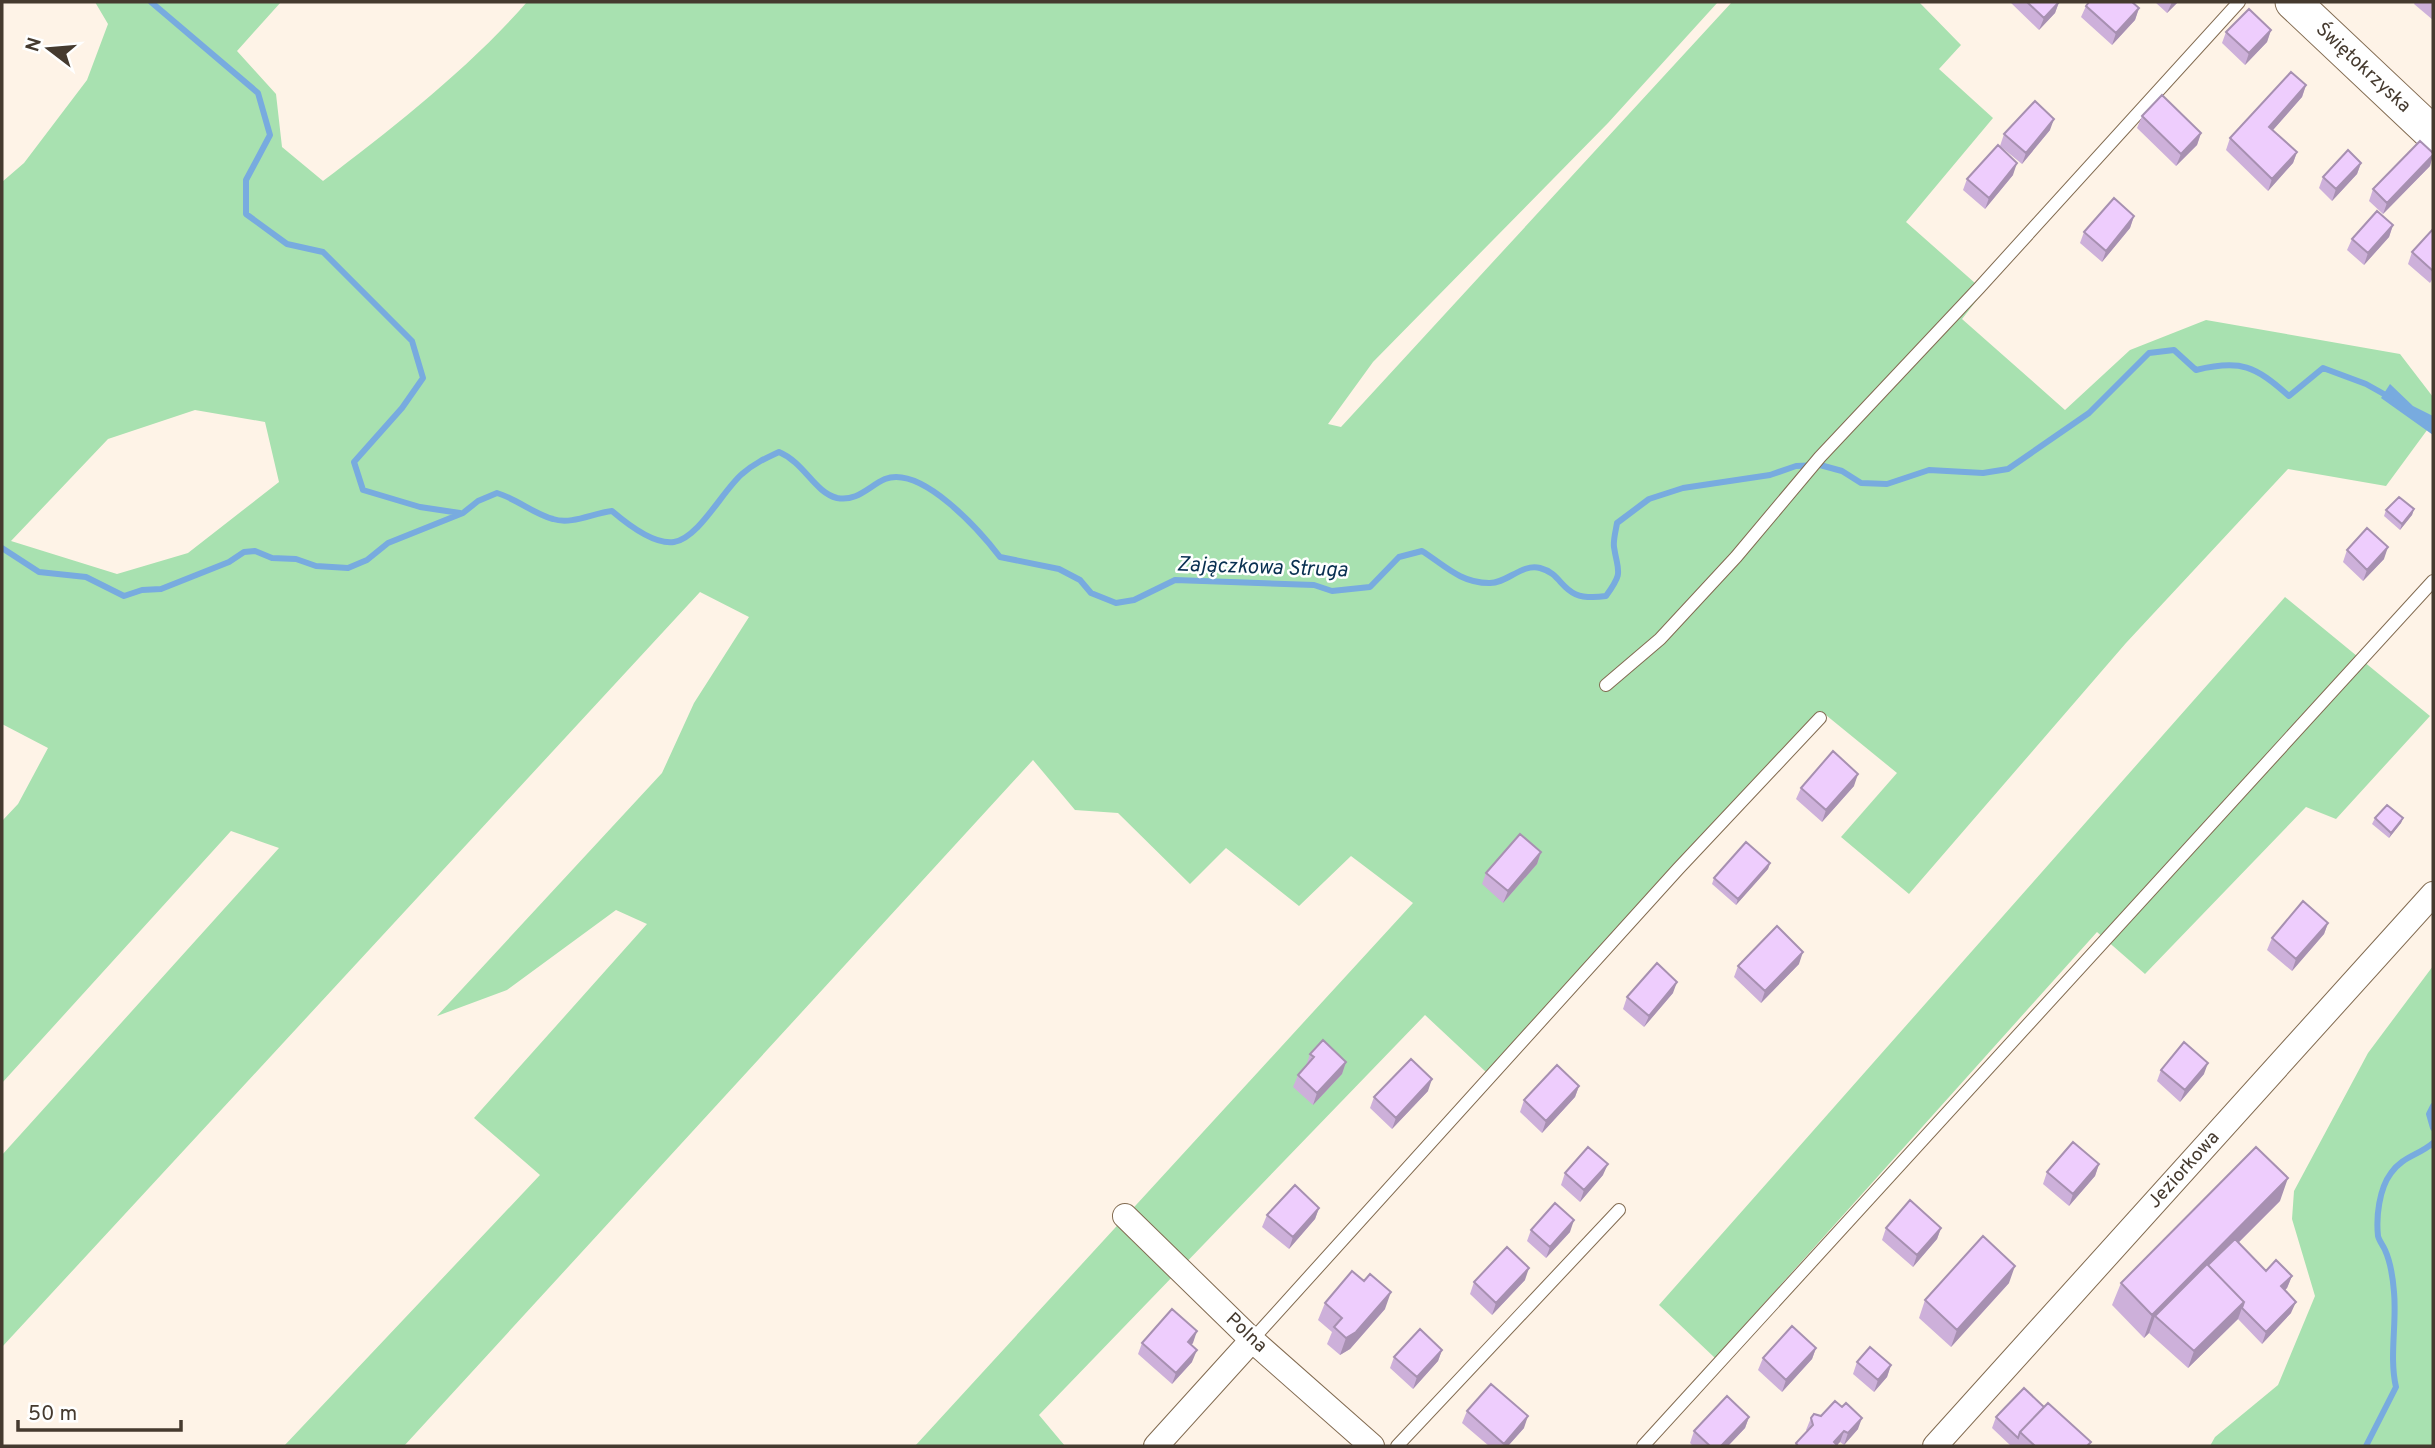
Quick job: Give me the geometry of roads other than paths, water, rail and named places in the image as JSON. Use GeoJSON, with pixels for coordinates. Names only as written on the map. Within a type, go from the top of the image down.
{"type":"FeatureCollection","features":[{"type":"Feature","properties":{"kind":"street","name":"Świętokrzyska"},"geometry":{"type":"LineString","coordinates":[[2293,2],[2433,134]]}},
{"type":"Feature","properties":{"kind":"street","name":"Jeziorkowa"},"geometry":{"type":"LineString","coordinates":[[1935,1446],[2433,894]]}},
{"type":"Feature","properties":{"kind":"street","name":"Polna"},"geometry":{"type":"LineString","coordinates":[[1125,1216],[1252,1340],[1372,1446]]}},
{"type":"Feature","properties":{"kind":"street"},"geometry":{"type":"LineString","coordinates":[[1156,1446],[1252,1340]]}},
{"type":"Feature","properties":{"kind":"lane"},"geometry":{"type":"LineString","coordinates":[[1606,685],[1660,639],[1736,557],[1820,457],[1979,288],[2239,2]]}},
{"type":"Feature","properties":{"kind":"lane"},"geometry":{"type":"LineString","coordinates":[[1643,1446],[2433,581]]}},
{"type":"Feature","properties":{"kind":"lane"},"geometry":{"type":"LineString","coordinates":[[1252,1340],[1678,869],[1820,718]]}},
{"type":"Feature","properties":{"kind":"lane"},"geometry":{"type":"LineString","coordinates":[[1397,1446],[1619,1210]]}},
{"type":"Feature","properties":{"kind":"water"},"geometry":{"type":"Polygon","coordinates":[[[2390,384],[2413,406],[2433,416],[2433,435],[2381,398],[2390,384]]]}},
{"type":"Feature","properties":{"kind":"waterway"},"geometry":{"type":"LineString","coordinates":[[151,2],[258,93],[270,135],[246,180],[246,214],[287,244],[323,252],[412,341],[423,378],[402,408],[354,462],[363,490],[420,507],[460,513]]}},
{"type":"Feature","properties":{"kind":"waterway","name":"Zajączkowa Struga"},"geometry":{"type":"LineString","coordinates":[[2,548],[39,572],[86,577],[124,596],[142,590],[161,589],[229,562],[244,552],[255,551],[272,558],[296,559],[316,566],[348,568],[367,560],[388,543],[463,513],[478,501],[497,493],[546,517],[560,520],[575,520],[612,511],[649,537],[674,542],[692,532],[742,474],[779,452],[796,463],[822,490],[837,498],[857,496],[885,479],[900,477],[916,482],[965,517],[1000,557],[1059,569],[1080,580],[1091,593],[1116,603],[1134,600],[1175,580],[1314,585],[1332,591],[1370,587],[1399,557],[1422,551],[1452,572],[1469,580],[1495,582],[1533,567],[1549,572],[1572,592],[1591,597],[1606,596],[1617,576],[1614,544],[1617,523],[1649,499],[1683,488],[1770,475],[1796,466],[1820,465],[1842,471],[1861,483],[1887,484],[1929,470],[1983,473],[2008,469],[2089,413],[2149,353],[2174,350],[2196,370],[2225,365],[2247,368],[2266,378],[2289,396],[2323,368],[2366,384],[2391,398]]}},
{"type":"Feature","properties":{"kind":"waterway"},"geometry":{"type":"LineString","coordinates":[[2433,1106],[2429,1114],[2433,1128]]}},
{"type":"Feature","properties":{"kind":"waterway"},"geometry":{"type":"LineString","coordinates":[[2366,1446],[2396,1387],[2393,1364],[2394,1287],[2388,1259],[2378,1236],[2381,1195],[2395,1168],[2433,1143]]}}]}
